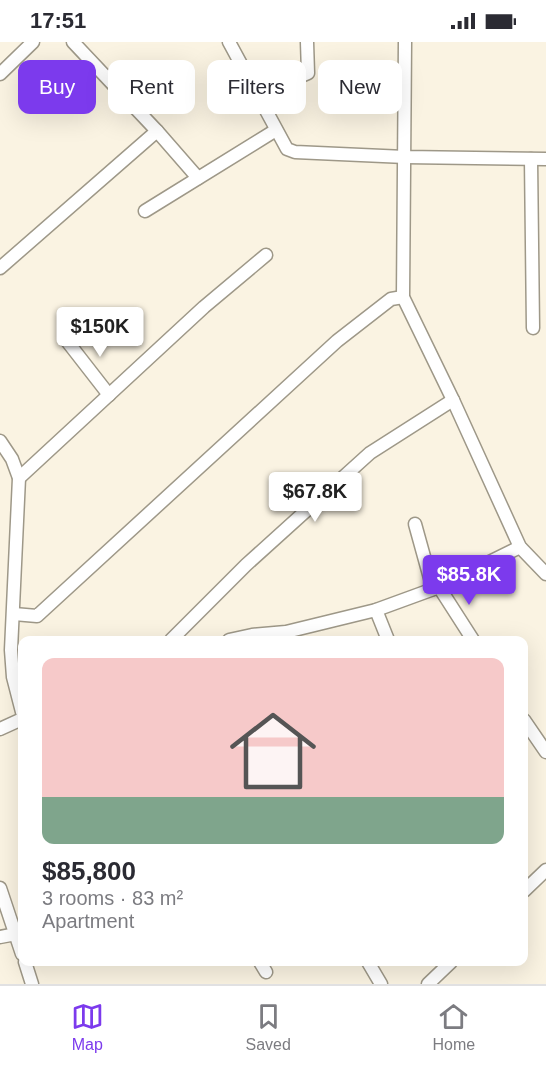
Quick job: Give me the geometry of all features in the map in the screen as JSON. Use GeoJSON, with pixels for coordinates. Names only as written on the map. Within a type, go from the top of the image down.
{"type":"FeatureCollection","features":[{"type":"Feature","properties":{"kind":"street"},"geometry":{"type":"LineString","coordinates":[[0,74],[33,42]]}},
{"type":"Feature","properties":{"kind":"street"},"geometry":{"type":"LineString","coordinates":[[73,42],[158,131],[198,178]]}},
{"type":"Feature","properties":{"kind":"street"},"geometry":{"type":"LineString","coordinates":[[229,42],[239,60]]}},
{"type":"Feature","properties":{"kind":"street"},"geometry":{"type":"LineString","coordinates":[[306,74],[308,73],[307,42]]}},
{"type":"Feature","properties":{"kind":"street"},"geometry":{"type":"LineString","coordinates":[[405,42],[403,297],[520,547],[546,574]]}},
{"type":"Feature","properties":{"kind":"street"},"geometry":{"type":"LineString","coordinates":[[267,114],[287,149],[295,152],[405,157],[546,159]]}},
{"type":"Feature","properties":{"kind":"street"},"geometry":{"type":"LineString","coordinates":[[145,211],[276,130]]}},
{"type":"Feature","properties":{"kind":"street"},"geometry":{"type":"LineString","coordinates":[[0,268],[158,131]]}},
{"type":"Feature","properties":{"kind":"street"},"geometry":{"type":"LineString","coordinates":[[531,159],[533,328]]}},
{"type":"Feature","properties":{"kind":"street"},"geometry":{"type":"LineString","coordinates":[[19,478],[204,307],[266,255]]}},
{"type":"Feature","properties":{"kind":"street"},"geometry":{"type":"LineString","coordinates":[[14,614],[37,616],[337,341],[391,300],[403,297]]}},
{"type":"Feature","properties":{"kind":"street"},"geometry":{"type":"LineString","coordinates":[[67,341],[109,395]]}},
{"type":"Feature","properties":{"kind":"street"},"geometry":{"type":"LineString","coordinates":[[175,636],[246,565],[370,453],[453,400]]}},
{"type":"Feature","properties":{"kind":"street"},"geometry":{"type":"LineString","coordinates":[[0,441],[12,459],[19,478],[11,650],[13,677],[18,696]]}},
{"type":"Feature","properties":{"kind":"street"},"geometry":{"type":"LineString","coordinates":[[415,524],[436,588],[470,636]]}},
{"type":"Feature","properties":{"kind":"street"},"geometry":{"type":"LineString","coordinates":[[244,636],[252,634],[288,636],[376,610],[436,588],[520,547]]}},
{"type":"Feature","properties":{"kind":"street"},"geometry":{"type":"LineString","coordinates":[[376,610],[386,636]]}},
{"type":"Feature","properties":{"kind":"street"},"geometry":{"type":"LineString","coordinates":[[0,729],[18,720]]}},
{"type":"Feature","properties":{"kind":"street"},"geometry":{"type":"LineString","coordinates":[[528,730],[546,752]]}},
{"type":"Feature","properties":{"kind":"street"},"geometry":{"type":"LineString","coordinates":[[528,887],[546,870]]}},
{"type":"Feature","properties":{"kind":"street"},"geometry":{"type":"LineString","coordinates":[[0,888],[18,941]]}},
{"type":"Feature","properties":{"kind":"street"},"geometry":{"type":"LineString","coordinates":[[0,937],[16,934]]}},
{"type":"Feature","properties":{"kind":"street"},"geometry":{"type":"LineString","coordinates":[[26,966],[32,984]]}},
{"type":"Feature","properties":{"kind":"street"},"geometry":{"type":"LineString","coordinates":[[370,966],[381,984]]}},
{"type":"Feature","properties":{"kind":"street"},"geometry":{"type":"LineString","coordinates":[[428,984],[447,966]]}}]}
